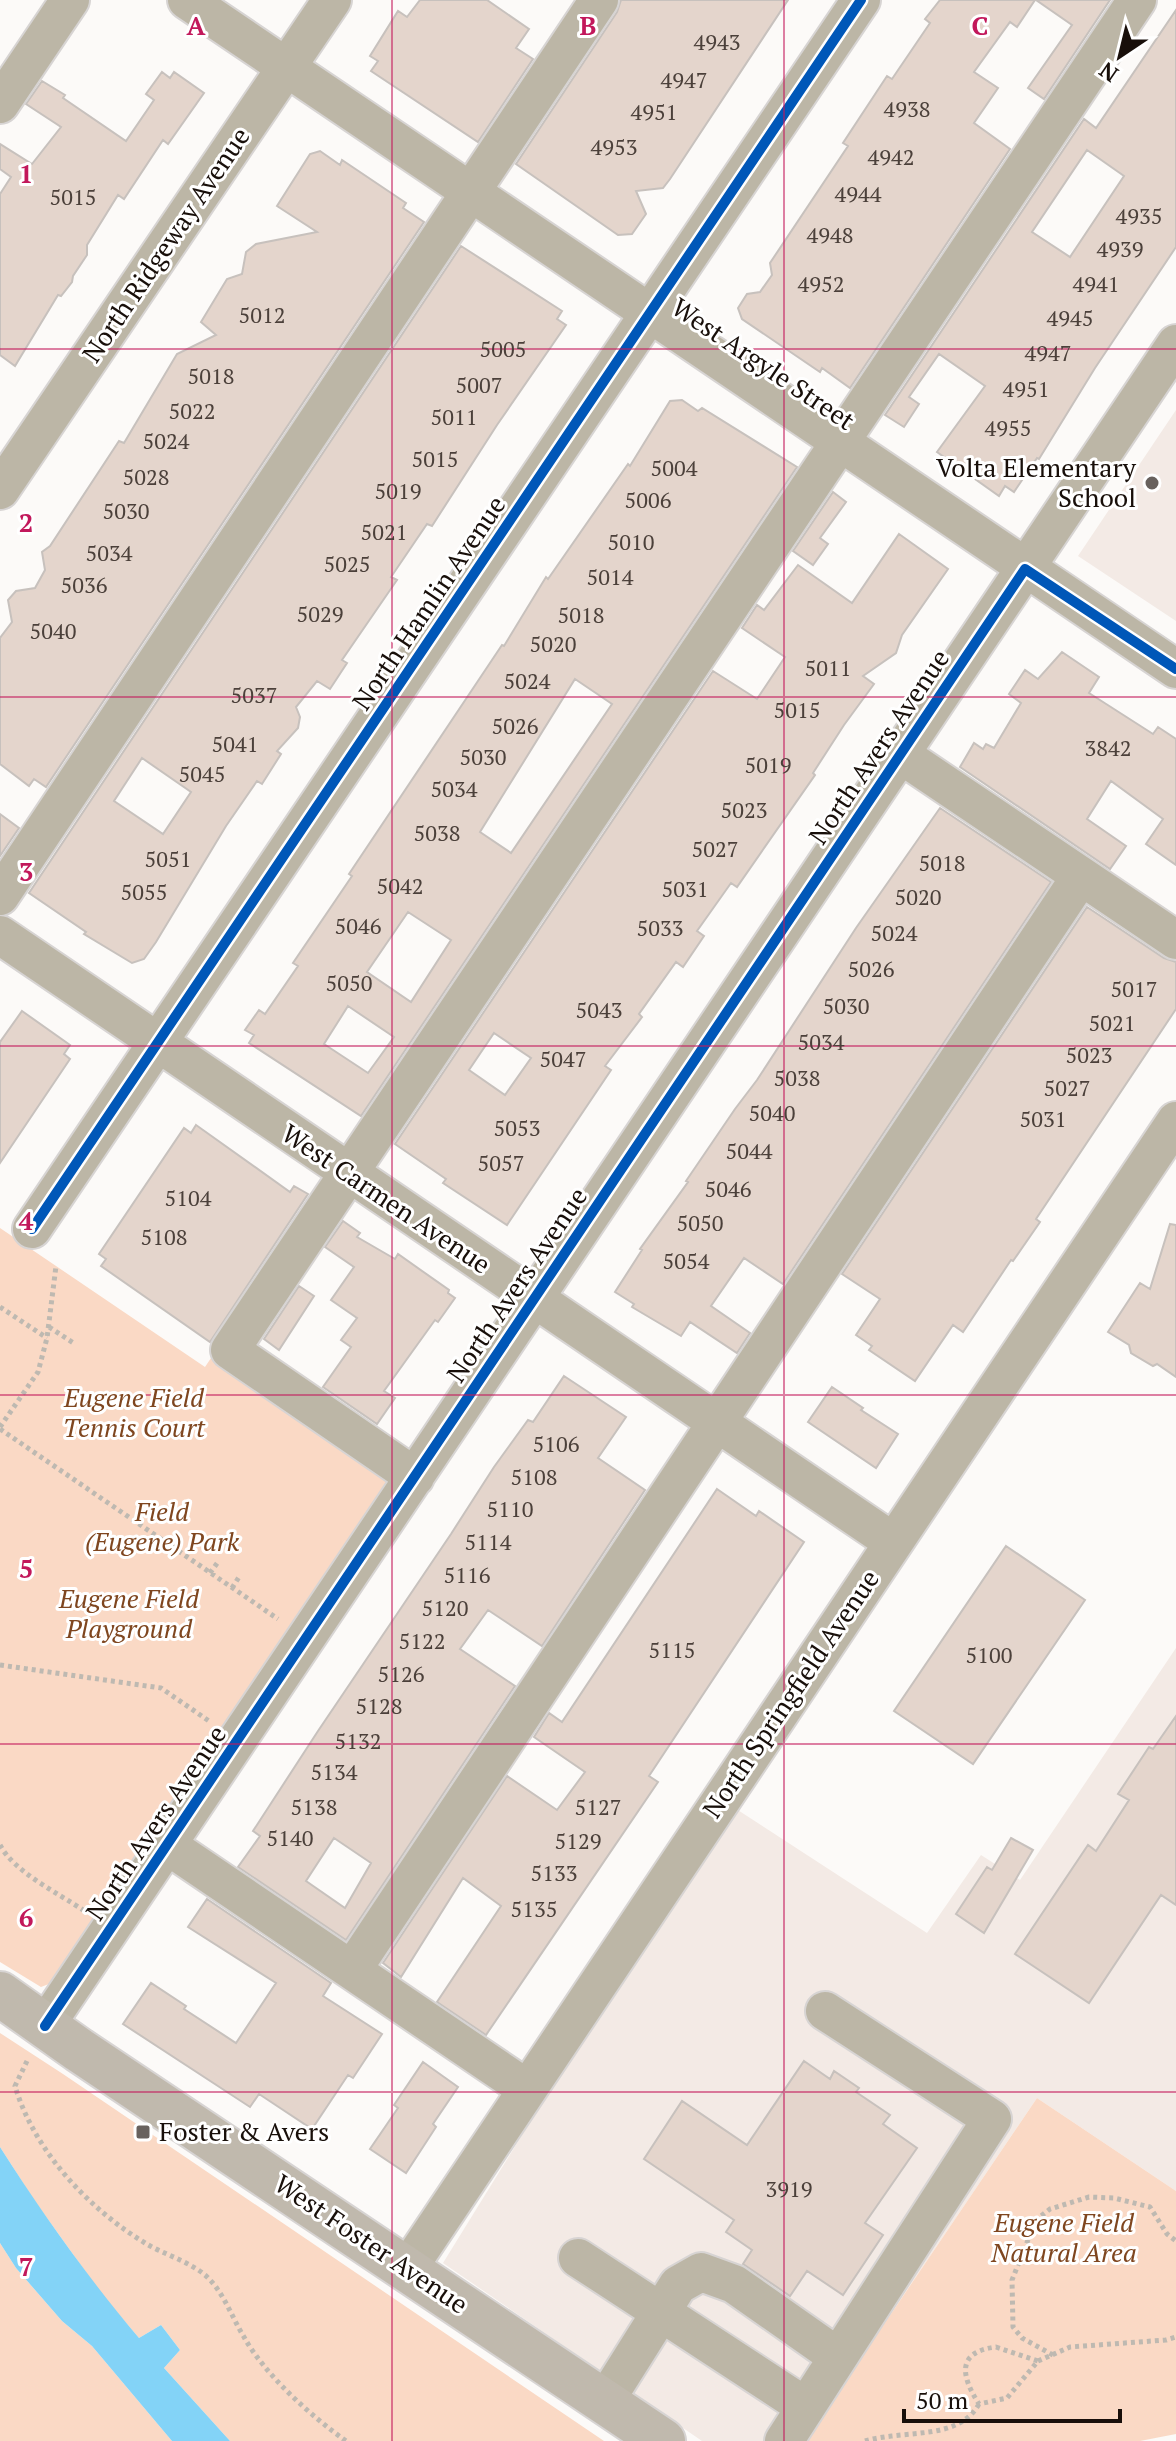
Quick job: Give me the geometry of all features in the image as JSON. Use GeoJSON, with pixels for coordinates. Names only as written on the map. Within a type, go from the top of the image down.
{"type":"FeatureCollection","features":[{"type":"Feature","properties":{"kind":"main road","name":"West Foster Avenue"},"geometry":{"type":"LineString","coordinates":[[0,1994],[36,2044],[408,2268],[663,2441]]}},
{"type":"Feature","properties":{"kind":"street"},"geometry":{"type":"LineString","coordinates":[[0,104],[70,0]]}},
{"type":"Feature","properties":{"kind":"street","name":"West Argyle Street"},"geometry":{"type":"LineString","coordinates":[[187,0],[1176,669]]}},
{"type":"Feature","properties":{"kind":"street","name":"North Ridgeway Avenue"},"geometry":{"type":"LineString","coordinates":[[0,490],[332,0]]}},
{"type":"Feature","properties":{"kind":"street"},"geometry":{"type":"LineString","coordinates":[[0,896],[599,0]]}},
{"type":"Feature","properties":{"kind":"street","name":"North Hamlin Avenue"},"geometry":{"type":"LineString","coordinates":[[32,1229],[861,0]]}},
{"type":"Feature","properties":{"kind":"street"},"geometry":{"type":"LineString","coordinates":[[415,1477],[230,1350],[1137,0]]}},
{"type":"Feature","properties":{"kind":"street","name":"North Avers Avenue"},"geometry":{"type":"LineString","coordinates":[[36,2044],[1176,344]]}},
{"type":"Feature","properties":{"kind":"street"},"geometry":{"type":"LineString","coordinates":[[900,754],[1176,940]]}},
{"type":"Feature","properties":{"kind":"street"},"geometry":{"type":"LineString","coordinates":[[352,1970],[1081,876]]}},
{"type":"Feature","properties":{"kind":"street","name":"West Carmen Avenue"},"geometry":{"type":"LineString","coordinates":[[0,935],[893,1542]]}},
{"type":"Feature","properties":{"kind":"street","name":"North Springfield Avenue"},"geometry":{"type":"LineString","coordinates":[[408,2268],[1176,1121]]}},
{"type":"Feature","properties":{"kind":"street"},"geometry":{"type":"LineString","coordinates":[[167,1845],[527,2089]]}},
{"type":"Feature","properties":{"kind":"street"},"geometry":{"type":"LineString","coordinates":[[784,2441],[992,2119],[825,2011]]}},
{"type":"Feature","properties":{"kind":"street"},"geometry":{"type":"LineString","coordinates":[[578,2258],[806,2407]]}},
{"type":"Feature","properties":{"kind":"street"},"geometry":{"type":"LineString","coordinates":[[605,2401],[678,2285],[701,2272],[734,2284],[838,2357]]}},
{"type":"Feature","properties":{"kind":"path"},"geometry":{"type":"LineString","coordinates":[[56,1266],[49,1327],[38,1372],[0,1428],[278,1619]]}},
{"type":"Feature","properties":{"kind":"path"},"geometry":{"type":"LineString","coordinates":[[0,1307],[47,1338]]}},
{"type":"Feature","properties":{"kind":"path"},"geometry":{"type":"LineString","coordinates":[[49,1327],[75,1344]]}},
{"type":"Feature","properties":{"kind":"path"},"geometry":{"type":"LineString","coordinates":[[210,1573],[218,1562]]}},
{"type":"Feature","properties":{"kind":"path"},"geometry":{"type":"LineString","coordinates":[[232,1588],[239,1577]]}},
{"type":"Feature","properties":{"kind":"path"},"geometry":{"type":"LineString","coordinates":[[0,1665],[161,1688],[209,1721]]}},
{"type":"Feature","properties":{"kind":"path"},"geometry":{"type":"LineString","coordinates":[[0,1845],[16,1865],[84,1910]]}},
{"type":"Feature","properties":{"kind":"path"},"geometry":{"type":"LineString","coordinates":[[36,2044],[15,2086],[22,2111],[53,2157],[96,2209],[148,2245],[204,2274],[231,2308],[244,2338],[283,2387],[346,2441]]}},
{"type":"Feature","properties":{"kind":"path"},"geometry":{"type":"LineString","coordinates":[[1053,2355],[1022,2338],[1013,2327],[1012,2280],[1036,2220],[1050,2209],[1089,2197],[1114,2198],[1150,2207],[1167,2234],[1176,2241]]}},
{"type":"Feature","properties":{"kind":"path"},"geometry":{"type":"LineString","coordinates":[[979,2404],[1007,2398],[1038,2361],[1070,2347],[1176,2337]]}},
{"type":"Feature","properties":{"kind":"path"},"geometry":{"type":"LineString","coordinates":[[979,2404],[967,2386],[965,2373],[968,2358],[980,2349],[996,2347],[1038,2361]]}},
{"type":"Feature","properties":{"kind":"path"},"geometry":{"type":"LineString","coordinates":[[865,2441],[882,2436],[930,2439],[958,2431],[973,2419],[979,2404]]}},
{"type":"Feature","properties":{"kind":"shaded area","name":"Volta Elementary School"},"geometry":{"type":"Polygon","coordinates":[[[1176,410],[1176,621],[1078,556],[1176,410]]]}},
{"type":"Feature","properties":{"kind":"shaded area"},"geometry":{"type":"Polygon","coordinates":[[[1176,1648],[1176,2191],[1037,2098],[805,2441],[702,2441],[443,2263],[727,1803],[927,1933],[981,1855],[1020,1880],[1176,1648]]]}},
{"type":"Feature","properties":{"kind":"green space","name":"Field (Eugene) Park"},"geometry":{"type":"Polygon","coordinates":[[[0,1228],[205,1367],[211,1358],[389,1478],[54,1982],[41,1987],[0,1962],[0,1228]]]}},
{"type":"Feature","properties":{"kind":"green space"},"geometry":{"type":"Polygon","coordinates":[[[0,2033],[604,2441],[230,2441],[164,2368],[180,2350],[161,2325],[139,2338],[103,2296],[0,2147],[0,2033]]]}},
{"type":"Feature","properties":{"kind":"green space","name":"Eugene Field Natural Area"},"geometry":{"type":"Polygon","coordinates":[[[1037,2098],[1176,2191],[1176,2434],[1140,2441],[805,2441],[1037,2098]]]}},
{"type":"Feature","properties":{"kind":"green space"},"geometry":{"type":"Polygon","coordinates":[[[0,2243],[16,2268],[62,2321],[92,2346],[172,2441],[0,2441],[0,2243]]]}},
{"type":"Feature","properties":{"kind":"water"},"geometry":{"type":"Polygon","coordinates":[[[0,2147],[66,2245],[139,2338],[161,2325],[180,2350],[164,2368],[230,2441],[172,2441],[92,2346],[62,2321],[16,2268],[0,2243],[0,2147]]]}},
{"type":"Feature","properties":{"kind":"building"},"geometry":{"type":"Polygon","coordinates":[[[420,0],[487,0],[529,29],[516,48],[533,59],[478,142],[371,71],[378,61],[370,56],[398,11],[407,17],[420,0]]]}},
{"type":"Feature","properties":{"kind":"building"},"geometry":{"type":"Polygon","coordinates":[[[621,0],[788,0],[663,188],[636,191],[646,214],[632,234],[618,235],[516,164],[617,12],[621,0]]]}},
{"type":"Feature","properties":{"kind":"building"},"geometry":{"type":"Polygon","coordinates":[[[940,0],[1035,0],[1017,27],[1010,22],[974,72],[998,88],[974,123],[1010,149],[850,388],[822,368],[820,372],[742,319],[738,308],[747,294],[760,292],[772,275],[770,263],[848,146],[843,143],[887,76],[892,79],[930,23],[925,19],[940,0]]]}},
{"type":"Feature","properties":{"kind":"building"},"geometry":{"type":"Polygon","coordinates":[[[1036,0],[1110,0],[1044,99],[1028,88],[1072,25],[1036,0]]]}},
{"type":"Feature","properties":{"kind":"building"},"geometry":{"type":"Polygon","coordinates":[[[1176,10],[1176,247],[1039,459],[1014,492],[1005,486],[999,496],[937,452],[985,386],[939,354],[909,397],[919,404],[904,427],[885,415],[1084,119],[1096,128],[1176,10]],[[1087,150],[1032,232],[1070,257],[1124,176],[1087,150]]]}},
{"type":"Feature","properties":{"kind":"building"},"geometry":{"type":"Polygon","coordinates":[[[162,72],[170,78],[174,72],[204,93],[168,144],[163,140],[124,199],[118,195],[87,245],[87,255],[72,282],[61,296],[58,295],[15,366],[0,355],[0,194],[11,177],[0,169],[0,144],[32,164],[61,127],[26,104],[42,81],[126,141],[154,100],[146,94],[162,72]]]}},
{"type":"Feature","properties":{"kind":"building"},"geometry":{"type":"Polygon","coordinates":[[[320,151],[340,165],[342,160],[406,203],[403,208],[424,222],[46,787],[34,779],[29,786],[0,764],[0,638],[12,622],[8,600],[16,591],[35,588],[45,570],[42,552],[50,546],[119,441],[124,443],[177,354],[216,335],[201,322],[227,279],[242,274],[246,252],[256,244],[317,232],[277,206],[310,154],[320,151]]]}},
{"type":"Feature","properties":{"kind":"building"},"geometry":{"type":"Polygon","coordinates":[[[461,246],[562,311],[557,319],[566,325],[432,526],[427,524],[391,577],[397,580],[342,660],[347,663],[330,689],[317,681],[296,707],[300,717],[298,728],[277,751],[281,754],[262,784],[257,781],[226,826],[144,959],[132,963],[84,934],[86,932],[29,893],[461,246]],[[142,758],[114,801],[163,834],[191,792],[142,758]]]}},
{"type":"Feature","properties":{"kind":"building"},"geometry":{"type":"Polygon","coordinates":[[[682,400],[698,411],[702,408],[797,467],[361,1116],[249,1043],[254,1035],[245,1030],[259,1010],[265,1014],[298,966],[293,963],[352,876],[349,874],[504,646],[546,577],[548,579],[628,464],[630,466],[670,401],[682,400]],[[575,679],[480,832],[511,853],[612,704],[575,679]],[[408,912],[367,972],[411,1002],[451,940],[408,912]],[[348,1006],[324,1044],[368,1073],[394,1037],[348,1006]]]}},
{"type":"Feature","properties":{"kind":"building"},"geometry":{"type":"Polygon","coordinates":[[[833,492],[846,502],[820,538],[828,544],[813,565],[793,551],[833,492]]]}},
{"type":"Feature","properties":{"kind":"building"},"geometry":{"type":"Polygon","coordinates":[[[899,534],[948,569],[902,635],[896,653],[863,676],[874,684],[844,725],[813,773],[815,775],[737,887],[731,883],[697,931],[704,936],[683,967],[676,962],[639,1014],[642,1017],[605,1066],[611,1070],[507,1225],[443,1183],[446,1179],[395,1144],[713,671],[757,699],[785,657],[742,628],[757,605],[764,610],[798,565],[852,603],[899,534]],[[494,1033],[469,1070],[505,1095],[531,1058],[494,1033]]]}},
{"type":"Feature","properties":{"kind":"building"},"geometry":{"type":"Polygon","coordinates":[[[1062,652],[1099,677],[1089,693],[1153,734],[1158,727],[1176,739],[1176,865],[1146,844],[1163,819],[1111,781],[1087,819],[1126,846],[1110,869],[960,767],[974,743],[983,749],[986,744],[994,748],[1021,703],[1009,694],[1025,670],[1038,679],[1062,652]]]}},
{"type":"Feature","properties":{"kind":"building"},"geometry":{"type":"Polygon","coordinates":[[[940,808],[1051,882],[783,1284],[744,1258],[711,1306],[750,1333],[737,1353],[690,1322],[681,1336],[632,1307],[634,1304],[615,1292],[640,1249],[940,808]]]}},
{"type":"Feature","properties":{"kind":"building"},"geometry":{"type":"Polygon","coordinates":[[[0,814],[19,828],[0,856],[0,814]]]}},
{"type":"Feature","properties":{"kind":"building"},"geometry":{"type":"Polygon","coordinates":[[[1087,907],[1164,958],[1176,962],[1176,1009],[1036,1219],[1040,1222],[1013,1261],[963,1332],[953,1325],[915,1381],[869,1350],[872,1346],[856,1335],[880,1299],[842,1274],[1087,907]]]}},
{"type":"Feature","properties":{"kind":"building"},"geometry":{"type":"Polygon","coordinates":[[[22,1011],[70,1045],[64,1054],[70,1059],[0,1163],[0,1042],[22,1011]]]}},
{"type":"Feature","properties":{"kind":"building"},"geometry":{"type":"Polygon","coordinates":[[[196,1125],[290,1192],[294,1186],[308,1194],[210,1342],[101,1266],[106,1259],[99,1254],[184,1128],[191,1133],[196,1125]]]}},
{"type":"Feature","properties":{"kind":"building"},"geometry":{"type":"Polygon","coordinates":[[[343,1221],[360,1233],[357,1237],[395,1259],[398,1254],[449,1290],[448,1293],[455,1298],[438,1322],[435,1320],[384,1391],[395,1398],[377,1424],[323,1387],[351,1347],[341,1340],[357,1318],[331,1300],[354,1267],[325,1247],[343,1221]]]}},
{"type":"Feature","properties":{"kind":"building"},"geometry":{"type":"Polygon","coordinates":[[[1170,1224],[1176,1225],[1176,1377],[1157,1364],[1153,1366],[1131,1353],[1129,1345],[1108,1332],[1140,1283],[1150,1289],[1170,1224]]]}},
{"type":"Feature","properties":{"kind":"building"},"geometry":{"type":"Polygon","coordinates":[[[299,1286],[314,1296],[279,1350],[264,1339],[299,1286]]]}},
{"type":"Feature","properties":{"kind":"building"},"geometry":{"type":"Polygon","coordinates":[[[564,1376],[626,1417],[598,1458],[645,1490],[542,1646],[488,1610],[460,1649],[515,1686],[346,1940],[238,1867],[260,1836],[253,1831],[318,1731],[494,1467],[528,1420],[533,1422],[564,1376]],[[334,1838],[306,1881],[345,1908],[371,1863],[334,1838]]]}},
{"type":"Feature","properties":{"kind":"building"},"geometry":{"type":"Polygon","coordinates":[[[832,1387],[898,1434],[876,1468],[808,1422],[832,1387]]]}},
{"type":"Feature","properties":{"kind":"building"},"geometry":{"type":"Polygon","coordinates":[[[717,1489],[756,1516],[759,1511],[804,1542],[649,1776],[658,1782],[486,2035],[437,2002],[501,1906],[463,1878],[401,1977],[383,1963],[507,1776],[557,1810],[585,1772],[534,1737],[549,1713],[562,1722],[717,1489]]]}},
{"type":"Feature","properties":{"kind":"building"},"geometry":{"type":"Polygon","coordinates":[[[1006,1546],[1085,1600],[973,1764],[894,1711],[1006,1546]]]}},
{"type":"Feature","properties":{"kind":"building"},"geometry":{"type":"Polygon","coordinates":[[[1176,1716],[1176,1905],[1161,1895],[1089,2003],[1015,1954],[1088,1845],[1096,1851],[1129,1800],[1118,1794],[1149,1747],[1153,1749],[1176,1716]]]}},
{"type":"Feature","properties":{"kind":"building"},"geometry":{"type":"Polygon","coordinates":[[[1011,1838],[1033,1850],[984,1933],[956,1914],[987,1867],[992,1870],[1011,1838]]]}},
{"type":"Feature","properties":{"kind":"building"},"geometry":{"type":"Polygon","coordinates":[[[207,1899],[331,1983],[323,1996],[382,2034],[353,2078],[348,2075],[312,2129],[259,2094],[250,2107],[123,2024],[151,1983],[236,2043],[276,1983],[188,1927],[207,1899]]]}},
{"type":"Feature","properties":{"kind":"building"},"geometry":{"type":"Polygon","coordinates":[[[804,2061],[830,2079],[834,2071],[859,2088],[856,2092],[890,2115],[883,2124],[917,2148],[865,2223],[883,2235],[843,2295],[807,2271],[790,2296],[743,2264],[752,2250],[726,2232],[734,2220],[644,2159],[682,2101],[747,2145],[804,2061]]]}},
{"type":"Feature","properties":{"kind":"building"},"geometry":{"type":"Polygon","coordinates":[[[423,2062],[458,2087],[406,2173],[370,2149],[398,2108],[394,2105],[423,2062]]]}},
{"type":"Feature","properties":{"kind":"cycle path"},"geometry":{"type":"LineString","coordinates":[[32,1229],[861,0]]}},
{"type":"Feature","properties":{"kind":"cycle path"},"geometry":{"type":"LineString","coordinates":[[45,2026],[1025,569],[1176,669]]}},
{"type":"Feature","properties":{"kind":"place","name":"Volta Elementary School"},"geometry":{"type":"Point","coordinates":[1152,483]}},
{"type":"Feature","properties":{"kind":"place","name":"Foster & Avers"},"geometry":{"type":"Point","coordinates":[143,2132]}},
{"type":"Feature","properties":{"kind":"park label","name":"Eugene Field Tennis Court"},"geometry":{"type":"Point","coordinates":[134,1413]}},
{"type":"Feature","properties":{"kind":"park label","name":"Eugene Field Playground"},"geometry":{"type":"Point","coordinates":[129,1614]}}]}
